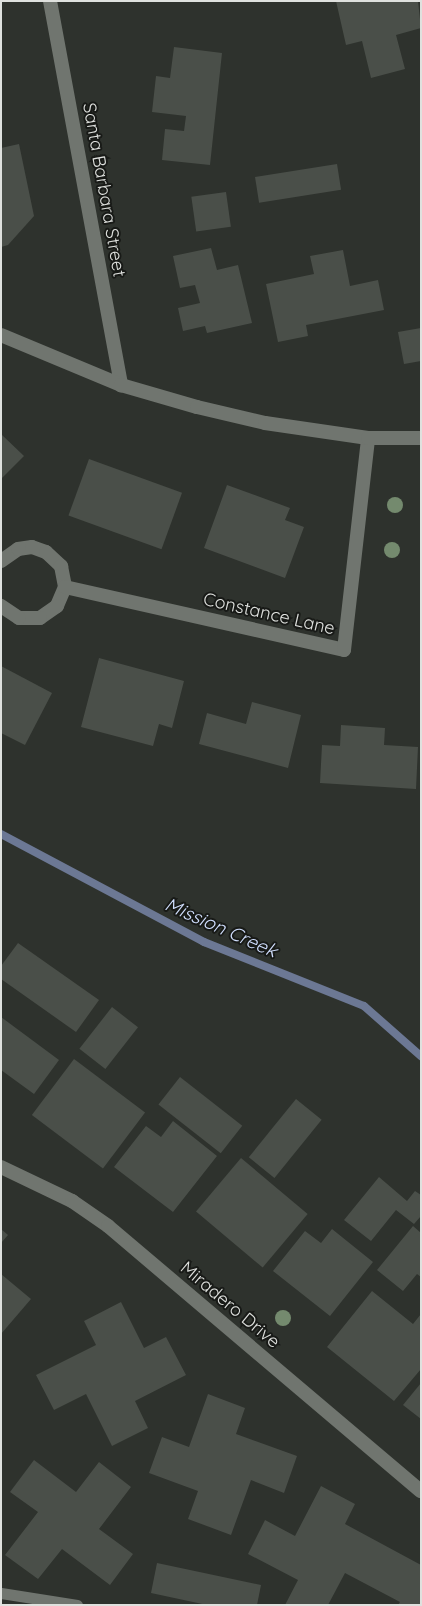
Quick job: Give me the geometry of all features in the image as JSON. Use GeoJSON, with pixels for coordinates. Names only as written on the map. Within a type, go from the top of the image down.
{"type":"FeatureCollection","features":[{"type":"Feature","properties":{"kind":"street","name":"Santa Barbara Street"},"geometry":{"type":"LineString","coordinates":[[50,1],[121,384]]}},
{"type":"Feature","properties":{"kind":"street"},"geometry":{"type":"LineString","coordinates":[[1,335],[121,384],[265,423],[368,438],[421,438]]}},
{"type":"Feature","properties":{"kind":"street","name":"Constance Lane"},"geometry":{"type":"LineString","coordinates":[[65,587],[344,650],[368,438]]}},
{"type":"Feature","properties":{"kind":"street"},"geometry":{"type":"LineString","coordinates":[[1,561],[18,549],[32,547],[46,552],[61,566],[65,587],[57,606],[40,618],[19,618],[1,606]]}},
{"type":"Feature","properties":{"kind":"street","name":"Miradero Drive"},"geometry":{"type":"LineString","coordinates":[[1,1168],[72,1201],[108,1226],[421,1491]]}},
{"type":"Feature","properties":{"kind":"lane"},"geometry":{"type":"LineString","coordinates":[[1,1593],[77,1605]]}},
{"type":"Feature","properties":{"kind":"building"},"geometry":{"type":"Polygon","coordinates":[[[336,1],[418,1],[421,28],[396,35],[405,69],[371,78],[362,41],[346,45],[336,1]]]}},
{"type":"Feature","properties":{"kind":"building"},"geometry":{"type":"Polygon","coordinates":[[[174,47],[222,53],[210,165],[162,160],[165,129],[184,131],[186,116],[152,112],[156,76],[170,78],[174,47]]]}},
{"type":"Feature","properties":{"kind":"building"},"geometry":{"type":"Polygon","coordinates":[[[19,144],[34,216],[8,245],[1,247],[1,148],[19,144]]]}},
{"type":"Feature","properties":{"kind":"building"},"geometry":{"type":"Polygon","coordinates":[[[337,164],[341,190],[259,203],[255,177],[337,164]]]}},
{"type":"Feature","properties":{"kind":"building"},"geometry":{"type":"Polygon","coordinates":[[[226,192],[231,227],[196,232],[191,197],[226,192]]]}},
{"type":"Feature","properties":{"kind":"building"},"geometry":{"type":"Polygon","coordinates":[[[211,248],[217,270],[238,265],[252,323],[207,333],[205,326],[183,331],[178,308],[200,303],[195,285],[180,288],[173,256],[211,248]]]}},
{"type":"Feature","properties":{"kind":"building"},"geometry":{"type":"Polygon","coordinates":[[[343,250],[350,286],[378,280],[384,310],[306,325],[308,336],[278,342],[266,284],[314,274],[310,256],[343,250]]]}},
{"type":"Feature","properties":{"kind":"building"},"geometry":{"type":"Polygon","coordinates":[[[421,328],[421,361],[404,364],[398,332],[421,328]]]}},
{"type":"Feature","properties":{"kind":"building"},"geometry":{"type":"Polygon","coordinates":[[[1,434],[24,456],[1,479],[1,434]]]}},
{"type":"Feature","properties":{"kind":"building"},"geometry":{"type":"Polygon","coordinates":[[[89,459],[182,493],[162,549],[68,515],[89,459]]]}},
{"type":"Feature","properties":{"kind":"building"},"geometry":{"type":"Polygon","coordinates":[[[227,485],[290,508],[285,520],[304,527],[285,578],[204,548],[227,485]]]}},
{"type":"Feature","properties":{"kind":"building"},"geometry":{"type":"Polygon","coordinates":[[[99,658],[184,681],[172,728],[159,724],[153,746],[81,727],[99,658]]]}},
{"type":"Feature","properties":{"kind":"building"},"geometry":{"type":"Polygon","coordinates":[[[1,666],[52,693],[25,745],[1,733],[1,666]]]}},
{"type":"Feature","properties":{"kind":"building"},"geometry":{"type":"Polygon","coordinates":[[[252,702],[301,715],[288,768],[199,744],[207,713],[246,724],[252,702]]]}},
{"type":"Feature","properties":{"kind":"building"},"geometry":{"type":"Polygon","coordinates":[[[341,725],[385,728],[384,745],[418,747],[416,789],[320,783],[322,745],[340,746],[341,725]]]}},
{"type":"Feature","properties":{"kind":"building"},"geometry":{"type":"Polygon","coordinates":[[[18,943],[99,1000],[76,1032],[1,979],[1,966],[18,943]]]}},
{"type":"Feature","properties":{"kind":"building"},"geometry":{"type":"Polygon","coordinates":[[[112,1007],[138,1027],[105,1069],[79,1049],[112,1007]]]}},
{"type":"Feature","properties":{"kind":"building"},"geometry":{"type":"Polygon","coordinates":[[[1,1017],[59,1060],[34,1094],[1,1070],[1,1017]]]}},
{"type":"Feature","properties":{"kind":"building"},"geometry":{"type":"Polygon","coordinates":[[[74,1059],[145,1113],[103,1168],[32,1115],[74,1059]]]}},
{"type":"Feature","properties":{"kind":"building"},"geometry":{"type":"Polygon","coordinates":[[[180,1077],[242,1126],[221,1153],[158,1105],[180,1077]]]}},
{"type":"Feature","properties":{"kind":"building"},"geometry":{"type":"Polygon","coordinates":[[[296,1099],[322,1120],[274,1178],[249,1157],[296,1099]]]}},
{"type":"Feature","properties":{"kind":"building"},"geometry":{"type":"Polygon","coordinates":[[[173,1121],[217,1156],[173,1212],[114,1167],[146,1126],[161,1137],[173,1121]]]}},
{"type":"Feature","properties":{"kind":"building"},"geometry":{"type":"Polygon","coordinates":[[[241,1158],[308,1214],[263,1268],[196,1212],[241,1158]]]}},
{"type":"Feature","properties":{"kind":"building"},"geometry":{"type":"Polygon","coordinates":[[[379,1177],[407,1201],[415,1191],[421,1195],[421,1216],[414,1224],[396,1210],[371,1241],[344,1220],[379,1177]]]}},
{"type":"Feature","properties":{"kind":"building"},"geometry":{"type":"Polygon","coordinates":[[[413,1226],[421,1233],[421,1277],[417,1274],[403,1291],[377,1270],[413,1226]]]}},
{"type":"Feature","properties":{"kind":"building"},"geometry":{"type":"Polygon","coordinates":[[[1,1229],[8,1235],[1,1243],[1,1229]]]}},
{"type":"Feature","properties":{"kind":"building"},"geometry":{"type":"Polygon","coordinates":[[[332,1229],[373,1262],[330,1316],[273,1271],[305,1231],[321,1243],[332,1229]]]}},
{"type":"Feature","properties":{"kind":"building"},"geometry":{"type":"Polygon","coordinates":[[[1,1274],[31,1299],[1,1334],[1,1274]]]}},
{"type":"Feature","properties":{"kind":"building"},"geometry":{"type":"Polygon","coordinates":[[[372,1291],[413,1324],[421,1314],[421,1369],[394,1401],[327,1347],[372,1291]]]}},
{"type":"Feature","properties":{"kind":"building"},"geometry":{"type":"Polygon","coordinates":[[[121,1302],[144,1348],[166,1337],[186,1375],[135,1401],[148,1428],[112,1446],[86,1394],[54,1410],[36,1375],[96,1345],[84,1321],[121,1302]]]}},
{"type":"Feature","properties":{"kind":"building"},"geometry":{"type":"Polygon","coordinates":[[[421,1383],[421,1419],[403,1405],[421,1383]]]}},
{"type":"Feature","properties":{"kind":"building"},"geometry":{"type":"Polygon","coordinates":[[[208,1394],[245,1408],[236,1434],[297,1456],[284,1493],[251,1480],[231,1535],[188,1519],[198,1491],[149,1473],[162,1437],[189,1447],[208,1394]]]}},
{"type":"Feature","properties":{"kind":"building"},"geometry":{"type":"Polygon","coordinates":[[[34,1460],[76,1492],[99,1462],[131,1487],[99,1529],[133,1554],[110,1585],[62,1549],[38,1579],[5,1555],[38,1512],[10,1492],[34,1460]]]}},
{"type":"Feature","properties":{"kind":"building"},"geometry":{"type":"Polygon","coordinates":[[[321,1486],[355,1504],[345,1524],[421,1565],[421,1605],[398,1605],[400,1602],[345,1573],[328,1605],[285,1605],[298,1580],[248,1554],[265,1520],[295,1536],[321,1486]]]}},
{"type":"Feature","properties":{"kind":"building"},"geometry":{"type":"Polygon","coordinates":[[[157,1563],[261,1585],[257,1605],[207,1605],[151,1593],[157,1563]]]}},
{"type":"Feature","properties":{"kind":"waterway","name":"Mission Creek"},"geometry":{"type":"LineString","coordinates":[[1,834],[204,942],[364,1006],[421,1056]]}}]}
